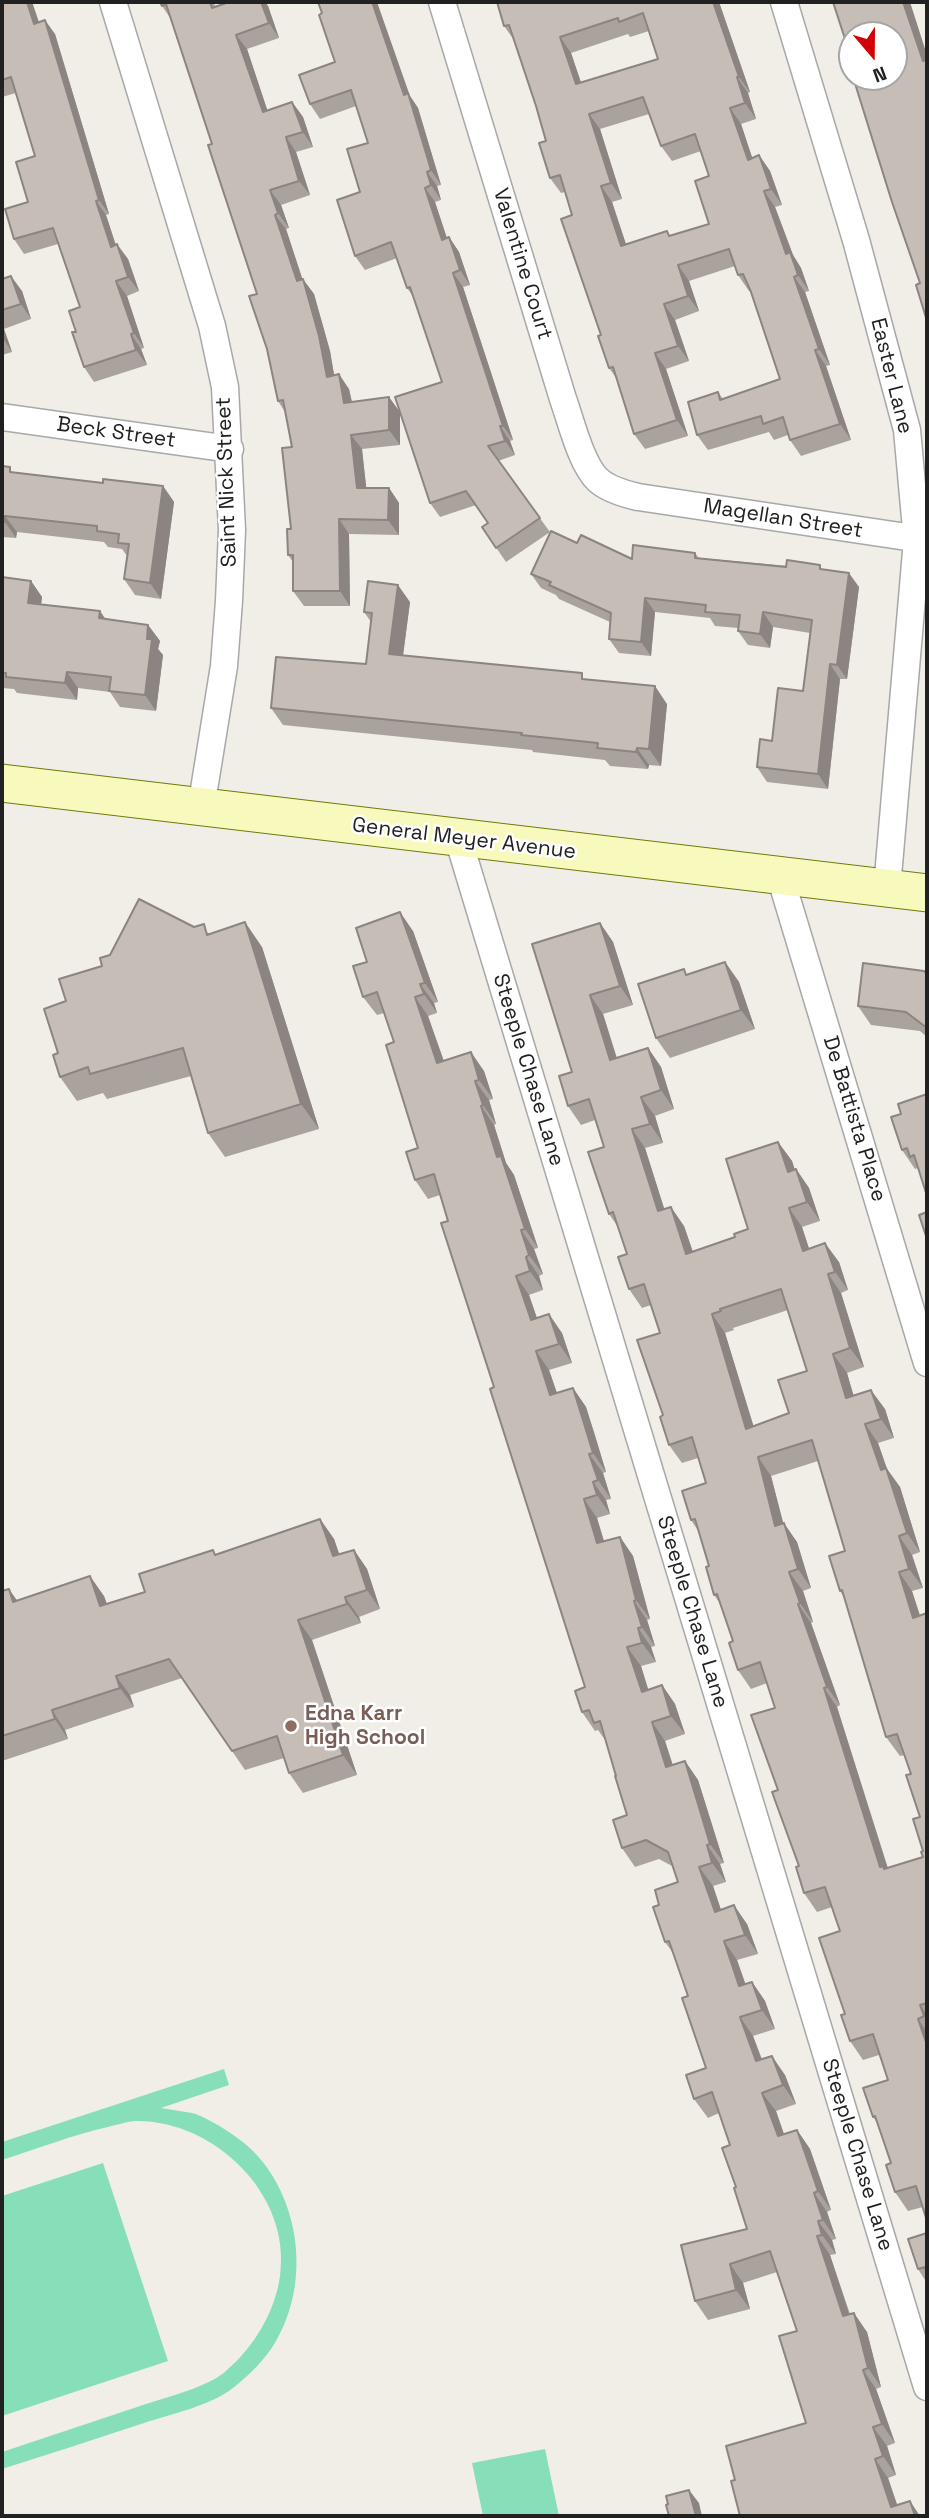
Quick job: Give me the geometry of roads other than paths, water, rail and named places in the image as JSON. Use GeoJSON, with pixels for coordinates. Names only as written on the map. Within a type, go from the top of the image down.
{"type":"FeatureCollection","features":[{"type":"Feature","properties":{"kind":"main road","name":"General Meyer Avenue"},"geometry":{"type":"LineString","coordinates":[[2,783],[927,893]]}},
{"type":"Feature","properties":{"kind":"street","name":"Saint Nick Street"},"geometry":{"type":"LineString","coordinates":[[113,2],[212,326],[225,387],[232,530],[225,666],[201,808]]}},
{"type":"Feature","properties":{"kind":"street","name":"Valentine Court"},"geometry":{"type":"LineString","coordinates":[[442,2],[563,399],[583,453],[597,479],[638,497]]}},
{"type":"Feature","properties":{"kind":"street","name":"Easter Lane"},"geometry":{"type":"LineString","coordinates":[[784,2],[856,240],[907,430],[922,540],[887,888]]}},
{"type":"Feature","properties":{"kind":"street","name":"Beck Street"},"geometry":{"type":"LineString","coordinates":[[2,417],[230,449]]}},
{"type":"Feature","properties":{"kind":"street","name":"Magellan Street"},"geometry":{"type":"LineString","coordinates":[[638,497],[922,540]]}},
{"type":"Feature","properties":{"kind":"street","name":"Steeple Chase Lane"},"geometry":{"type":"LineString","coordinates":[[457,838],[927,2387]]}},
{"type":"Feature","properties":{"kind":"street","name":"De Battista Place"},"geometry":{"type":"LineString","coordinates":[[780,876],[927,1363]]}},
{"type":"Feature","properties":{"kind":"place","name":"Edna Karr High School"},"geometry":{"type":"Point","coordinates":[291,1726]}}]}
